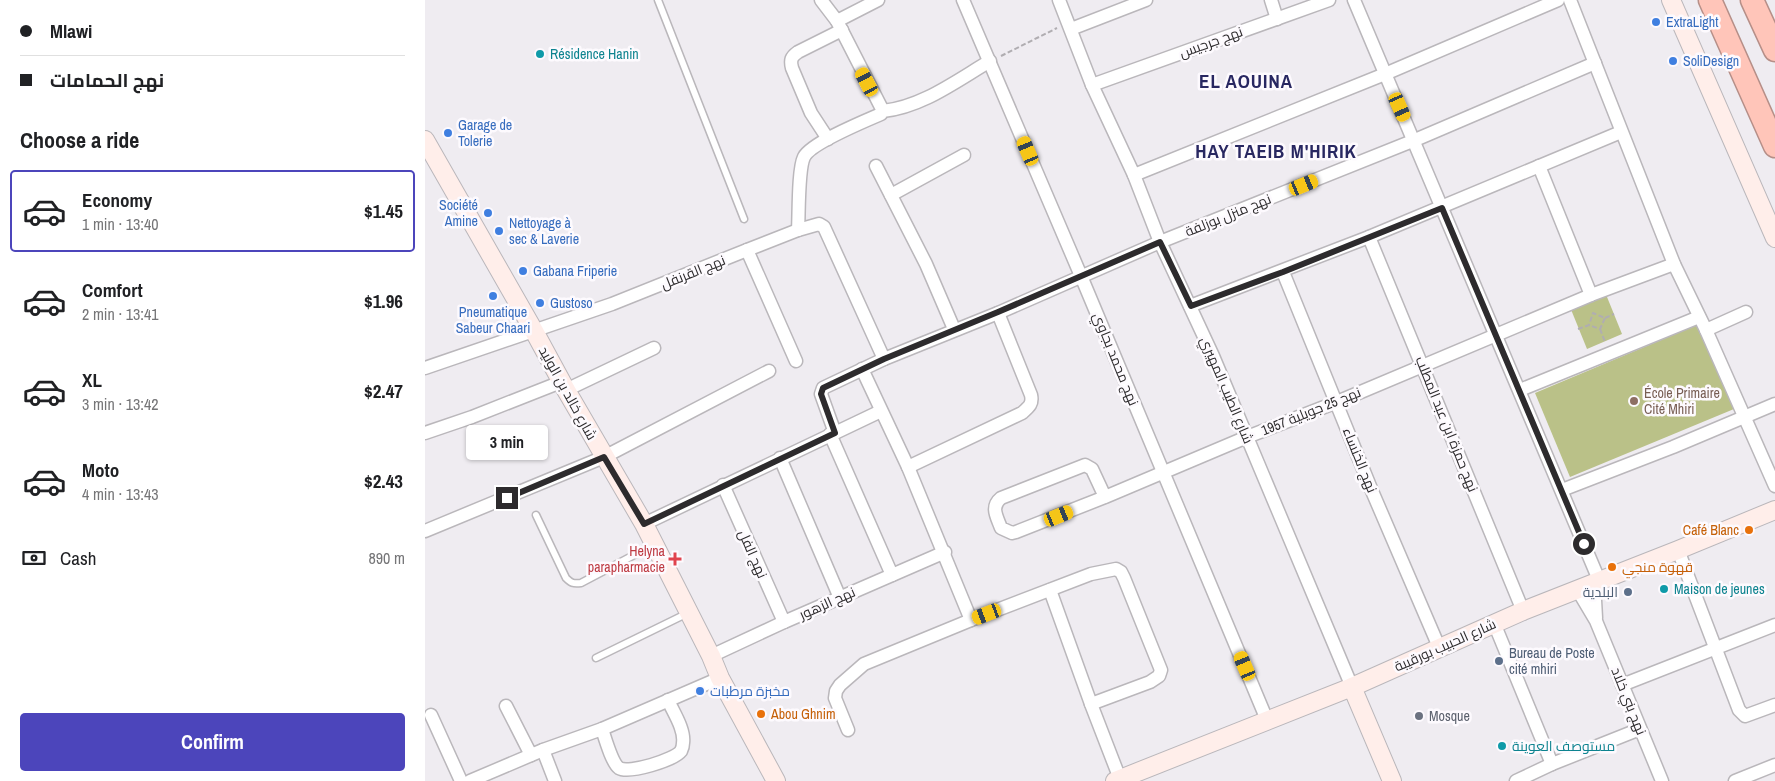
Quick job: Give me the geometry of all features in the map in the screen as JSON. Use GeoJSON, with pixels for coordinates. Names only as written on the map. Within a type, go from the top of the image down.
{"type":"FeatureCollection","features":[{"type":"Feature","properties":{"kind":"highway"},"geometry":{"type":"LineString","coordinates":[[1710,0],[1775,146]]}},
{"type":"Feature","properties":{"kind":"highway"},"geometry":{"type":"LineString","coordinates":[[1752,0],[1775,50]]}},
{"type":"Feature","properties":{"kind":"street"},"geometry":{"type":"LineString","coordinates":[[821,0],[839,25],[883,111]]}},
{"type":"Feature","properties":{"kind":"street"},"geometry":{"type":"LineString","coordinates":[[828,139],[811,113],[792,68],[792,56],[878,0]]}},
{"type":"Feature","properties":{"kind":"street","name":"نهج محمد بجاوي"},"geometry":{"type":"LineString","coordinates":[[963,0],[1267,720]]}},
{"type":"Feature","properties":{"kind":"street","name":"شارع الطيب المهيري"},"geometry":{"type":"LineString","coordinates":[[1059,0],[1092,85],[1134,175],[1160,242],[1191,306],[1392,781]]}},
{"type":"Feature","properties":{"kind":"street"},"geometry":{"type":"LineString","coordinates":[[1069,26],[1146,0]]}},
{"type":"Feature","properties":{"kind":"street"},"geometry":{"type":"LineString","coordinates":[[1271,0],[1277,19]]}},
{"type":"Feature","properties":{"kind":"street","name":"نهج جرجيس"},"geometry":{"type":"LineString","coordinates":[[1092,85],[1329,0]]}},
{"type":"Feature","properties":{"kind":"street","name":"نهج بني خلاد"},"geometry":{"type":"LineString","coordinates":[[1354,0],[1562,490],[1597,581],[1596,621]]}},
{"type":"Feature","properties":{"kind":"street"},"geometry":{"type":"LineString","coordinates":[[1134,175],[1385,74],[1558,0]]}},
{"type":"Feature","properties":{"kind":"street"},"geometry":{"type":"LineString","coordinates":[[1570,0],[1674,264],[1707,330],[1775,486]]}},
{"type":"Feature","properties":{"kind":"street"},"geometry":{"type":"LineString","coordinates":[[1671,0],[1775,238]]}},
{"type":"Feature","properties":{"kind":"street"},"geometry":{"type":"LineString","coordinates":[[798,230],[805,154],[828,139],[881,114],[883,111],[901,109],[923,99],[990,61]]}},
{"type":"Feature","properties":{"kind":"street","name":"نهج منزل بوزلفة"},"geometry":{"type":"LineString","coordinates":[[833,433],[821,391],[823,388],[862,369],[1160,242],[1415,140],[1595,63]]}},
{"type":"Feature","properties":{"kind":"street"},"geometry":{"type":"LineString","coordinates":[[1191,306],[1283,272],[1442,208],[1621,132]]}},
{"type":"Feature","properties":{"kind":"street","name":"شارع خالد بن الوليد"},"geometry":{"type":"LineString","coordinates":[[425,140],[534,331],[563,386],[644,524],[711,656],[720,678],[776,781]]}},
{"type":"Feature","properties":{"kind":"street"},"geometry":{"type":"LineString","coordinates":[[891,195],[965,155]]}},
{"type":"Feature","properties":{"kind":"street"},"geometry":{"type":"LineString","coordinates":[[876,166],[926,264],[954,329]]}},
{"type":"Feature","properties":{"kind":"street"},"geometry":{"type":"LineString","coordinates":[[1539,166],[1591,295]]}},
{"type":"Feature","properties":{"kind":"street","name":"نهج القرنفل"},"geometry":{"type":"LineString","coordinates":[[425,368],[612,304],[814,224],[824,227],[884,359]]}},
{"type":"Feature","properties":{"kind":"street","name":"نهج حمزة ابن عبد المطلب"},"geometry":{"type":"LineString","coordinates":[[1369,237],[1523,611]]}},
{"type":"Feature","properties":{"kind":"street"},"geometry":{"type":"LineString","coordinates":[[747,250],[796,361]]}},
{"type":"Feature","properties":{"kind":"street","name":"نهج 25 جويلية 1957"},"geometry":{"type":"LineString","coordinates":[[1105,497],[1092,469],[1088,466],[1082,466],[1001,498],[997,501],[995,512],[1001,528],[1011,533],[1016,532],[1105,497],[1247,437],[1337,402],[1591,295],[1674,264]]}},
{"type":"Feature","properties":{"kind":"street","name":"نهج الخنساء"},"geometry":{"type":"LineString","coordinates":[[1283,272],[1372,491],[1439,647]]}},
{"type":"Feature","properties":{"kind":"street"},"geometry":{"type":"LineString","coordinates":[[908,467],[1022,413],[1032,402],[1031,395],[998,312]]}},
{"type":"Feature","properties":{"kind":"street"},"geometry":{"type":"LineString","coordinates":[[1707,330],[1746,312]]}},
{"type":"Feature","properties":{"kind":"street"},"geometry":{"type":"LineString","coordinates":[[1520,390],[1699,317]]}},
{"type":"Feature","properties":{"kind":"street"},"geometry":{"type":"LineString","coordinates":[[425,433],[563,386],[654,348]]}},
{"type":"Feature","properties":{"kind":"street"},"geometry":{"type":"LineString","coordinates":[[862,369],[945,552],[971,620]]}},
{"type":"Feature","properties":{"kind":"street"},"geometry":{"type":"LineString","coordinates":[[425,531],[604,457],[769,372]]}},
{"type":"Feature","properties":{"kind":"street"},"geometry":{"type":"LineString","coordinates":[[1562,490],[1745,418],[1775,404]]}},
{"type":"Feature","properties":{"kind":"street"},"geometry":{"type":"LineString","coordinates":[[644,524],[881,411]]}},
{"type":"Feature","properties":{"kind":"street"},"geometry":{"type":"LineString","coordinates":[[833,433],[892,575]]}},
{"type":"Feature","properties":{"kind":"street"},"geometry":{"type":"LineString","coordinates":[[780,458],[840,598]]}},
{"type":"Feature","properties":{"kind":"street","name":"نهج الفل"},"geometry":{"type":"LineString","coordinates":[[723,485],[784,622]]}},
{"type":"Feature","properties":{"kind":"street","name":"شارع الحبيب بورقيبة"},"geometry":{"type":"LineString","coordinates":[[1118,780],[1352,687],[1494,623],[1775,510]]}},
{"type":"Feature","properties":{"kind":"street"},"geometry":{"type":"LineString","coordinates":[[1678,550],[1742,714],[1745,716],[1775,705]]}},
{"type":"Feature","properties":{"kind":"street","name":"نهج الزهور"},"geometry":{"type":"LineString","coordinates":[[711,656],[945,552]]}},
{"type":"Feature","properties":{"kind":"street"},"geometry":{"type":"LineString","coordinates":[[849,730],[835,698],[836,691],[840,685],[864,664],[1050,590],[1107,570],[1116,569],[1121,572],[1161,670],[1159,676],[1150,682],[1091,704]]}},
{"type":"Feature","properties":{"kind":"street","name":"نهج بني خلاد"},"geometry":{"type":"LineString","coordinates":[[1577,589],[1596,621],[1662,781]]}},
{"type":"Feature","properties":{"kind":"street"},"geometry":{"type":"LineString","coordinates":[[1050,590],[1118,780]]}},
{"type":"Feature","properties":{"kind":"street"},"geometry":{"type":"LineString","coordinates":[[1494,623],[1553,764]]}},
{"type":"Feature","properties":{"kind":"street"},"geometry":{"type":"LineString","coordinates":[[1622,685],[1775,624]]}},
{"type":"Feature","properties":{"kind":"street"},"geometry":{"type":"LineString","coordinates":[[470,781],[601,729],[720,678]]}},
{"type":"Feature","properties":{"kind":"street"},"geometry":{"type":"LineString","coordinates":[[601,729],[615,764],[619,768],[625,770],[640,769],[675,755],[681,751],[683,738],[668,700]]}},
{"type":"Feature","properties":{"kind":"street"},"geometry":{"type":"LineString","coordinates":[[506,706],[555,781]]}},
{"type":"Feature","properties":{"kind":"street"},"geometry":{"type":"LineString","coordinates":[[431,715],[461,781]]}},
{"type":"Feature","properties":{"kind":"street"},"geometry":{"type":"LineString","coordinates":[[1516,781],[1640,728]]}},
{"type":"Feature","properties":{"kind":"street"},"geometry":{"type":"LineString","coordinates":[[1735,781],[1775,765]]}},
{"type":"Feature","properties":{"kind":"lane"},"geometry":{"type":"LineString","coordinates":[[658,0],[744,219]]}},
{"type":"Feature","properties":{"kind":"lane"},"geometry":{"type":"LineString","coordinates":[[536,515],[566,578],[574,584],[581,583],[654,545]]}},
{"type":"Feature","properties":{"kind":"lane"},"geometry":{"type":"LineString","coordinates":[[596,658],[689,612]]}},
{"type":"Feature","properties":{"kind":"path"},"geometry":{"type":"LineString","coordinates":[[990,61],[1069,26]]}},
{"type":"Feature","properties":{"kind":"path"},"geometry":{"type":"LineString","coordinates":[[1589,325],[1593,313],[1605,318]]}},
{"type":"Feature","properties":{"kind":"path"},"geometry":{"type":"LineString","coordinates":[[1579,329],[1589,325],[1600,329],[1605,318],[1614,314]]}},
{"type":"Feature","properties":{"kind":"green space"},"geometry":{"type":"Polygon","coordinates":[[[1605,292],[1622,334],[1587,349],[1570,307],[1605,292]]]}},
{"type":"Feature","properties":{"kind":"green space","name":"École Primaire Cité Mhiri"},"geometry":{"type":"Polygon","coordinates":[[[1699,324],[1734,409],[1570,477],[1535,393],[1699,324]]]}},
{"type":"Feature","properties":{"kind":"place","name":"ExtraLight"},"geometry":{"type":"Point","coordinates":[1656,22]}},
{"type":"Feature","properties":{"kind":"place","name":"Résidence Hanin"},"geometry":{"type":"Point","coordinates":[540,54]}},
{"type":"Feature","properties":{"kind":"place","name":"SoliDesign"},"geometry":{"type":"Point","coordinates":[1673,61]}},
{"type":"Feature","properties":{"kind":"place","name":"Garage de Tolerie"},"geometry":{"type":"Point","coordinates":[448,133]}},
{"type":"Feature","properties":{"kind":"place","name":"Société Amine"},"geometry":{"type":"Point","coordinates":[488,213]}},
{"type":"Feature","properties":{"kind":"place","name":"Nettoyage à sec & Laverie"},"geometry":{"type":"Point","coordinates":[499,231]}},
{"type":"Feature","properties":{"kind":"place","name":"Gabana Friperie"},"geometry":{"type":"Point","coordinates":[523,271]}},
{"type":"Feature","properties":{"kind":"place","name":"Pneumatique Sabeur Chaari"},"geometry":{"type":"Point","coordinates":[493,296]}},
{"type":"Feature","properties":{"kind":"place","name":"Gustoso"},"geometry":{"type":"Point","coordinates":[540,303]}},
{"type":"Feature","properties":{"kind":"place","name":"École Primaire Cité Mhiri"},"geometry":{"type":"Point","coordinates":[1634,401]}},
{"type":"Feature","properties":{"kind":"place","name":"Café Blanc"},"geometry":{"type":"Point","coordinates":[1749,530]}},
{"type":"Feature","properties":{"kind":"place","name":"Helyna parapharmacie"},"geometry":{"type":"Point","coordinates":[675,559]}},
{"type":"Feature","properties":{"kind":"place","name":"قهوة منجي"},"geometry":{"type":"Point","coordinates":[1612,567]}},
{"type":"Feature","properties":{"kind":"place","name":"Maison de jeunes"},"geometry":{"type":"Point","coordinates":[1664,589]}},
{"type":"Feature","properties":{"kind":"place","name":"البلدية"},"geometry":{"type":"Point","coordinates":[1628,592]}},
{"type":"Feature","properties":{"kind":"place","name":"Bureau de Poste cité mhiri"},"geometry":{"type":"Point","coordinates":[1499,661]}},
{"type":"Feature","properties":{"kind":"place","name":"مخبزة مرطبات"},"geometry":{"type":"Point","coordinates":[700,691]}},
{"type":"Feature","properties":{"kind":"place","name":"Abou Ghnim"},"geometry":{"type":"Point","coordinates":[761,714]}},
{"type":"Feature","properties":{"kind":"place","name":"Mosque"},"geometry":{"type":"Point","coordinates":[1419,716]}},
{"type":"Feature","properties":{"kind":"place","name":"مستوصف العوينة"},"geometry":{"type":"Point","coordinates":[1502,746]}},
{"type":"Feature","properties":{"kind":"district","name":"EL AOUINA"},"geometry":{"type":"Point","coordinates":[1246,81]}},
{"type":"Feature","properties":{"kind":"district","name":"HAY TAEIB M'HIRIK"},"geometry":{"type":"Point","coordinates":[1276,151]}},
{"type":"Feature","properties":{"kind":"route"},"geometry":{"type":"LineString","coordinates":[[507,498],[604,457],[644,524],[835,433],[821,394],[823,388],[884,359],[1160,242],[1191,306],[1283,272],[1442,208],[1584,544]]}}]}
